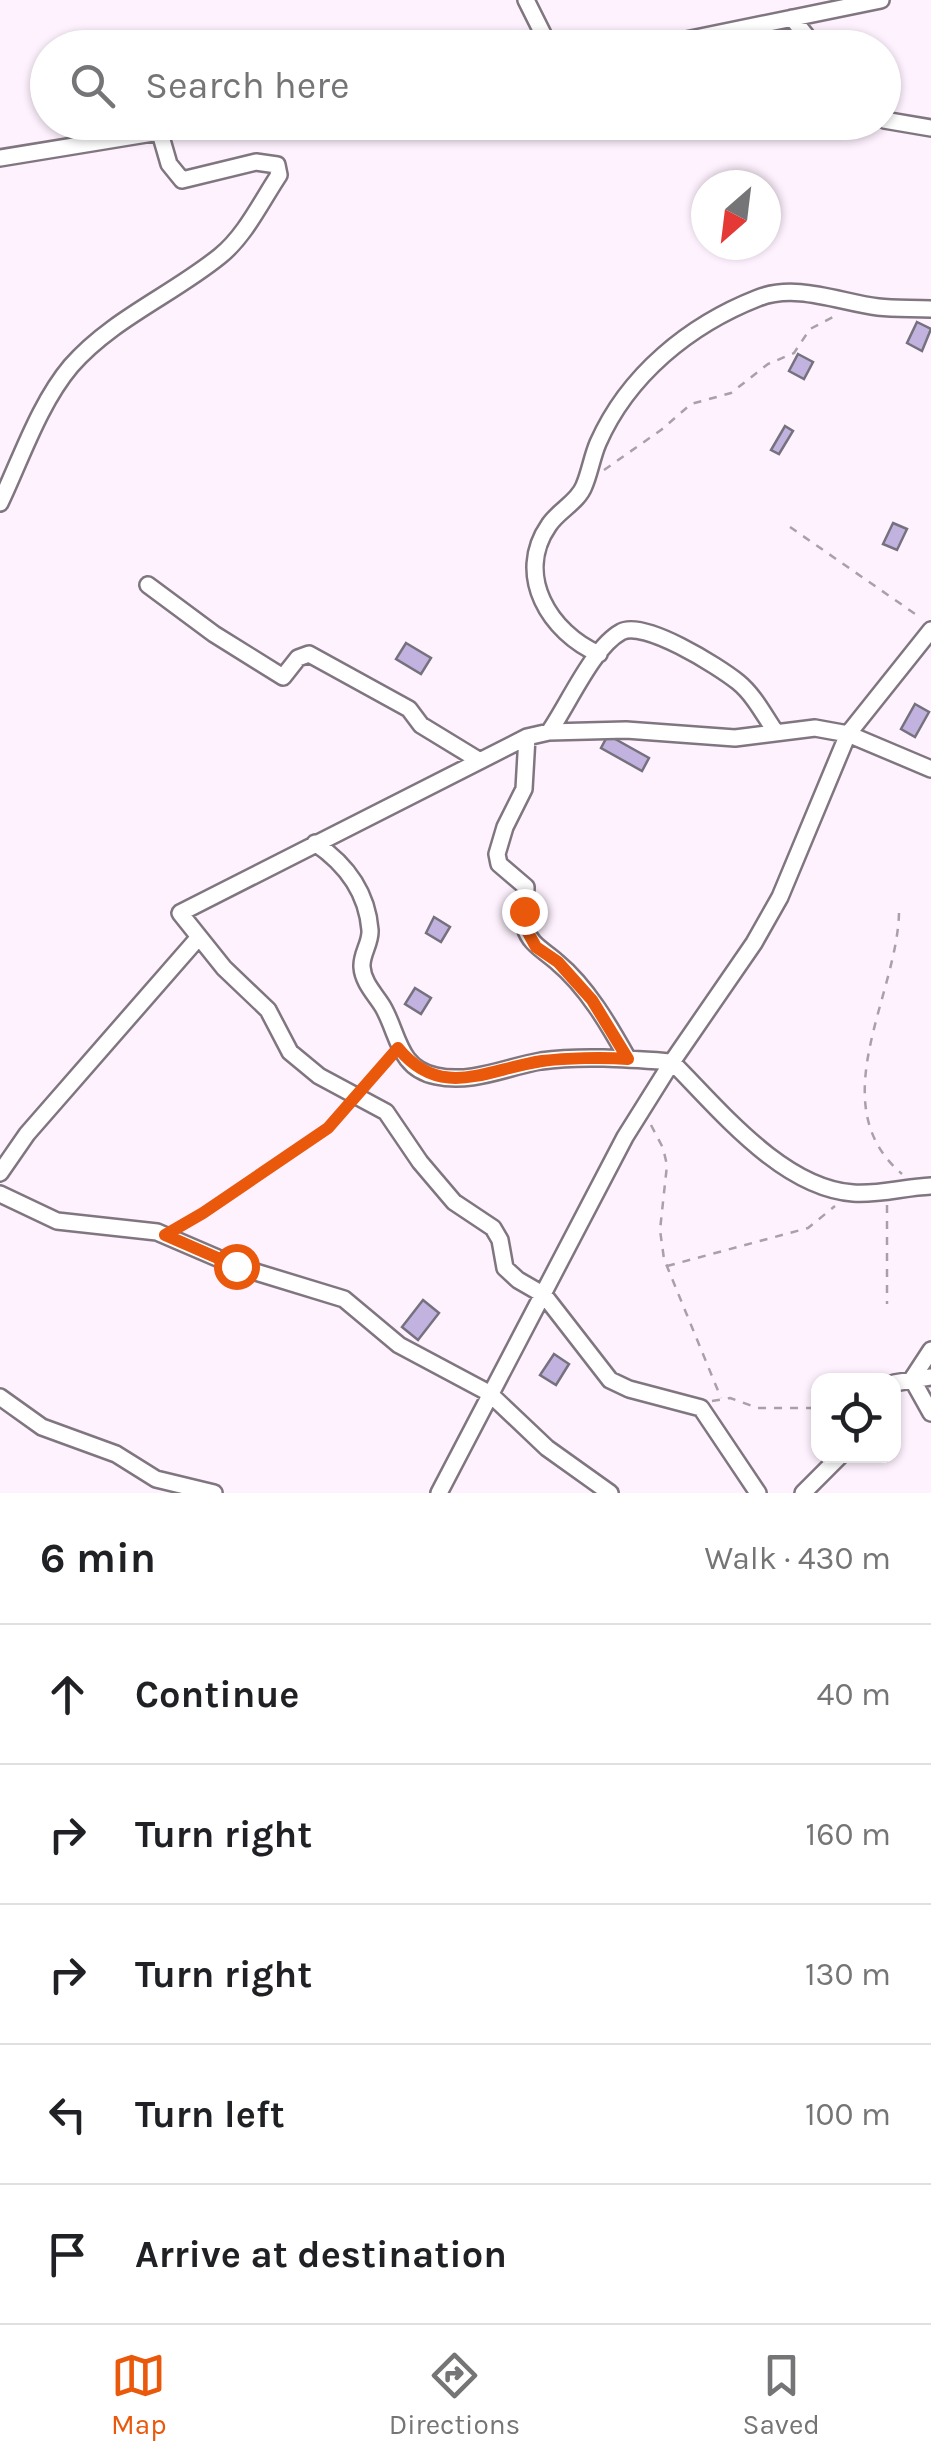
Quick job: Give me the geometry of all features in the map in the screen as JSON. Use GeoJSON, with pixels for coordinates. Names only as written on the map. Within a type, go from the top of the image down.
{"type":"FeatureCollection","features":[{"type":"Feature","properties":{"kind":"street"},"geometry":{"type":"LineString","coordinates":[[526,0],[541,30]]}},
{"type":"Feature","properties":{"kind":"street"},"geometry":{"type":"LineString","coordinates":[[722,30],[796,12],[880,0]]}},
{"type":"Feature","properties":{"kind":"street"},"geometry":{"type":"LineString","coordinates":[[901,123],[931,128]]}},
{"type":"Feature","properties":{"kind":"street"},"geometry":{"type":"LineString","coordinates":[[0,158],[111,140]]}},
{"type":"Feature","properties":{"kind":"street"},"geometry":{"type":"LineString","coordinates":[[0,503],[49,401],[70,368],[106,332],[223,254],[279,175],[277,165],[256,162],[182,180],[168,164],[162,140]]}},
{"type":"Feature","properties":{"kind":"street"},"geometry":{"type":"LineString","coordinates":[[599,654],[558,628],[540,596],[534,575],[540,540],[584,487],[600,440],[649,365],[686,338],[760,297],[787,293],[873,306],[931,309]]}},
{"type":"Feature","properties":{"kind":"street"},"geometry":{"type":"LineString","coordinates":[[148,585],[214,634],[283,677],[298,658],[309,654],[409,709],[421,725],[480,761]]}},
{"type":"Feature","properties":{"kind":"street"},"geometry":{"type":"LineString","coordinates":[[439,1493],[625,1137],[771,912],[848,734],[931,627]]}},
{"type":"Feature","properties":{"kind":"street"},"geometry":{"type":"LineString","coordinates":[[549,732],[599,654],[616,634],[627,629],[642,630],[703,659],[739,683],[775,731]]}},
{"type":"Feature","properties":{"kind":"street"},"geometry":{"type":"LineString","coordinates":[[758,1493],[706,1411],[630,1390],[610,1380],[544,1295],[505,1268],[498,1234],[454,1202],[420,1162],[386,1112],[320,1076],[290,1052],[268,1010],[235,980],[180,913],[526,737],[549,732],[626,730],[735,738],[815,728],[848,734],[931,769]]}},
{"type":"Feature","properties":{"kind":"street"},"geometry":{"type":"LineString","coordinates":[[526,737],[524,789],[500,840],[499,864],[526,887],[525,927],[536,947],[558,962],[592,1000],[628,1059]]}},
{"type":"Feature","properties":{"kind":"street"},"geometry":{"type":"LineString","coordinates":[[316,843],[331,854],[360,890],[370,934],[361,964],[363,975],[388,1017],[398,1048],[412,1065],[441,1078],[496,1074],[544,1061],[672,1062],[772,1158],[820,1186],[852,1193],[929,1186]]}},
{"type":"Feature","properties":{"kind":"street"},"geometry":{"type":"LineString","coordinates":[[0,1173],[27,1134],[199,937]]}},
{"type":"Feature","properties":{"kind":"street"},"geometry":{"type":"LineString","coordinates":[[0,1194],[58,1221],[165,1235],[236,1266],[344,1298],[399,1345],[490,1393],[547,1448],[610,1493]]}},
{"type":"Feature","properties":{"kind":"street"},"geometry":{"type":"LineString","coordinates":[[912,1379],[931,1350]]}},
{"type":"Feature","properties":{"kind":"street"},"geometry":{"type":"LineString","coordinates":[[901,1381],[931,1377]]}},
{"type":"Feature","properties":{"kind":"street"},"geometry":{"type":"LineString","coordinates":[[912,1379],[931,1413]]}},
{"type":"Feature","properties":{"kind":"street"},"geometry":{"type":"LineString","coordinates":[[0,1398],[42,1427],[116,1454],[156,1479],[214,1493]]}},
{"type":"Feature","properties":{"kind":"street"},"geometry":{"type":"LineString","coordinates":[[803,1493],[833,1463]]}},
{"type":"Feature","properties":{"kind":"path"},"geometry":{"type":"LineString","coordinates":[[584,487],[691,404],[732,393],[768,364],[794,354],[818,322],[844,313]]}},
{"type":"Feature","properties":{"kind":"path"},"geometry":{"type":"LineString","coordinates":[[790,527],[931,627]]}},
{"type":"Feature","properties":{"kind":"path"},"geometry":{"type":"LineString","coordinates":[[899,914],[893,956],[875,1014],[866,1116],[880,1152],[900,1173],[929,1186]]}},
{"type":"Feature","properties":{"kind":"path"},"geometry":{"type":"LineString","coordinates":[[165,1235],[328,1128],[398,1048]]}},
{"type":"Feature","properties":{"kind":"path"},"geometry":{"type":"LineString","coordinates":[[644,1107],[666,1155],[660,1230],[666,1266],[721,1398]]}},
{"type":"Feature","properties":{"kind":"path"},"geometry":{"type":"LineString","coordinates":[[887,1304],[888,1190]]}},
{"type":"Feature","properties":{"kind":"path"},"geometry":{"type":"LineString","coordinates":[[666,1266],[808,1228],[852,1193]]}},
{"type":"Feature","properties":{"kind":"path"},"geometry":{"type":"LineString","coordinates":[[697,1406],[721,1398],[758,1408],[811,1408]]}},
{"type":"Feature","properties":{"kind":"building"},"geometry":{"type":"Polygon","coordinates":[[[917,322],[931,329],[922,351],[907,343],[917,322]]]}},
{"type":"Feature","properties":{"kind":"building"},"geometry":{"type":"Polygon","coordinates":[[[798,354],[813,362],[804,379],[789,371],[798,354]]]}},
{"type":"Feature","properties":{"kind":"building"},"geometry":{"type":"Polygon","coordinates":[[[785,426],[793,431],[779,454],[771,450],[785,426]]]}},
{"type":"Feature","properties":{"kind":"building"},"geometry":{"type":"Polygon","coordinates":[[[893,523],[907,529],[897,550],[883,544],[893,523]]]}},
{"type":"Feature","properties":{"kind":"building"},"geometry":{"type":"Polygon","coordinates":[[[406,643],[431,658],[421,674],[396,659],[406,643]]]}},
{"type":"Feature","properties":{"kind":"building"},"geometry":{"type":"Polygon","coordinates":[[[915,704],[929,712],[915,737],[901,729],[915,704]]]}},
{"type":"Feature","properties":{"kind":"building"},"geometry":{"type":"Polygon","coordinates":[[[608,735],[649,758],[642,771],[601,748],[608,735]]]}},
{"type":"Feature","properties":{"kind":"building"},"geometry":{"type":"Polygon","coordinates":[[[434,917],[450,927],[441,942],[426,933],[434,917]]]}},
{"type":"Feature","properties":{"kind":"building"},"geometry":{"type":"Polygon","coordinates":[[[415,988],[431,998],[421,1014],[405,1004],[415,988]]]}},
{"type":"Feature","properties":{"kind":"building"},"geometry":{"type":"Polygon","coordinates":[[[423,1300],[439,1313],[418,1340],[402,1327],[423,1300]]]}},
{"type":"Feature","properties":{"kind":"building"},"geometry":{"type":"Polygon","coordinates":[[[554,1354],[569,1364],[556,1385],[540,1375],[554,1354]]]}},
{"type":"Feature","properties":{"kind":"route"},"geometry":{"type":"LineString","coordinates":[[236,1266],[165,1235],[328,1128],[398,1048],[412,1065],[441,1078],[496,1074],[544,1061],[628,1059],[592,1000],[558,962],[536,947],[525,927],[524,911]]}}]}
